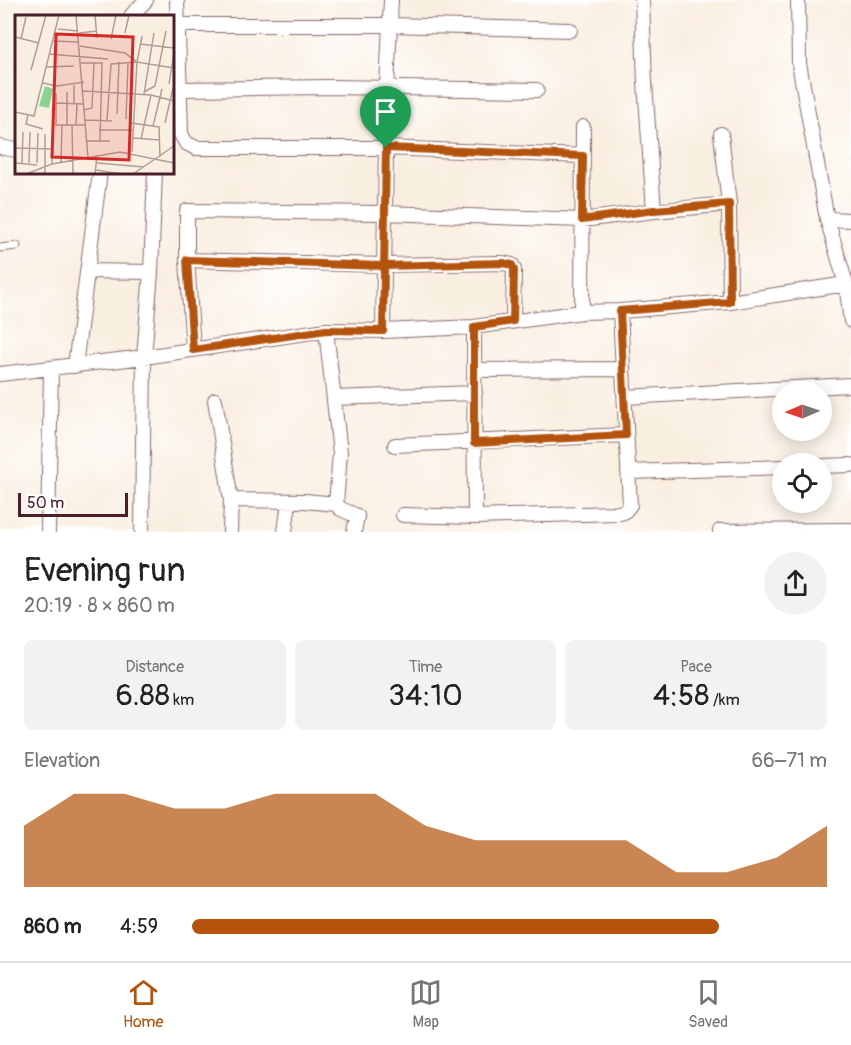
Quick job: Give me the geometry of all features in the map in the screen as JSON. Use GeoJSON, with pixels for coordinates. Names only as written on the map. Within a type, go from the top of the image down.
{"type":"FeatureCollection","features":[{"type":"Feature","properties":{"kind":"street"},"geometry":{"type":"LineString","coordinates":[[132,15],[146,0]]}},
{"type":"Feature","properties":{"kind":"street"},"geometry":{"type":"LineString","coordinates":[[177,0],[181,135],[186,143],[196,148],[386,148],[583,156]]}},
{"type":"Feature","properties":{"kind":"street"},"geometry":{"type":"LineString","coordinates":[[383,331],[387,89],[391,0]]}},
{"type":"Feature","properties":{"kind":"street"},"geometry":{"type":"LineString","coordinates":[[642,0],[654,210]]}},
{"type":"Feature","properties":{"kind":"street"},"geometry":{"type":"LineString","coordinates":[[798,0],[799,63],[827,219],[846,284],[850,311]]}},
{"type":"Feature","properties":{"kind":"street"},"geometry":{"type":"LineString","coordinates":[[179,25],[391,25],[570,30]]}},
{"type":"Feature","properties":{"kind":"street"},"geometry":{"type":"LineString","coordinates":[[180,89],[329,87],[537,90]]}},
{"type":"Feature","properties":{"kind":"street"},"geometry":{"type":"LineString","coordinates":[[582,312],[583,128]]}},
{"type":"Feature","properties":{"kind":"street"},"geometry":{"type":"LineString","coordinates":[[721,134],[729,204],[730,302]]}},
{"type":"Feature","properties":{"kind":"street"},"geometry":{"type":"LineString","coordinates":[[0,147],[15,150]]}},
{"type":"Feature","properties":{"kind":"street"},"geometry":{"type":"LineString","coordinates":[[75,366],[100,174]]}},
{"type":"Feature","properties":{"kind":"street"},"geometry":{"type":"LineString","coordinates":[[142,532],[144,357],[151,272],[155,174]]}},
{"type":"Feature","properties":{"kind":"street"},"geometry":{"type":"LineString","coordinates":[[193,350],[187,260],[187,211],[385,213],[582,220],[654,210],[729,204]]}},
{"type":"Feature","properties":{"kind":"street"},"geometry":{"type":"LineString","coordinates":[[827,219],[851,220]]}},
{"type":"Feature","properties":{"kind":"street"},"geometry":{"type":"LineString","coordinates":[[187,260],[384,266],[503,263],[512,265],[514,270],[513,321]]}},
{"type":"Feature","properties":{"kind":"street"},"geometry":{"type":"LineString","coordinates":[[88,271],[151,272]]}},
{"type":"Feature","properties":{"kind":"street"},"geometry":{"type":"LineString","coordinates":[[0,374],[144,357],[326,330],[383,331],[474,327],[582,312],[730,302],[846,284]]}},
{"type":"Feature","properties":{"kind":"street"},"geometry":{"type":"LineString","coordinates":[[403,515],[475,517],[624,512],[630,505],[620,311]]}},
{"type":"Feature","properties":{"kind":"street"},"geometry":{"type":"LineString","coordinates":[[474,327],[475,517]]}},
{"type":"Feature","properties":{"kind":"street"},"geometry":{"type":"LineString","coordinates":[[326,330],[340,453],[336,504]]}},
{"type":"Feature","properties":{"kind":"street"},"geometry":{"type":"LineString","coordinates":[[48,532],[51,369]]}},
{"type":"Feature","properties":{"kind":"street"},"geometry":{"type":"LineString","coordinates":[[474,370],[622,369]]}},
{"type":"Feature","properties":{"kind":"street"},"geometry":{"type":"LineString","coordinates":[[625,397],[851,385]]}},
{"type":"Feature","properties":{"kind":"street"},"geometry":{"type":"LineString","coordinates":[[334,398],[475,393]]}},
{"type":"Feature","properties":{"kind":"street"},"geometry":{"type":"LineString","coordinates":[[215,400],[231,500],[230,532]]}},
{"type":"Feature","properties":{"kind":"street"},"geometry":{"type":"LineString","coordinates":[[395,446],[626,435]]}},
{"type":"Feature","properties":{"kind":"street"},"geometry":{"type":"LineString","coordinates":[[832,466],[851,465]]}},
{"type":"Feature","properties":{"kind":"street"},"geometry":{"type":"LineString","coordinates":[[628,472],[772,467]]}},
{"type":"Feature","properties":{"kind":"street"},"geometry":{"type":"LineString","coordinates":[[231,500],[336,504],[341,509],[357,516],[354,532]]}},
{"type":"Feature","properties":{"kind":"street"},"geometry":{"type":"LineString","coordinates":[[285,532],[289,501]]}},
{"type":"Feature","properties":{"kind":"street"},"geometry":{"type":"LineString","coordinates":[[720,531],[851,530]]}},
{"type":"Feature","properties":{"kind":"lane"},"geometry":{"type":"LineString","coordinates":[[0,248],[17,246]]}},
{"type":"Feature","properties":{"kind":"route"},"geometry":{"type":"LineString","coordinates":[[386,148],[384,266],[383,331],[326,330],[193,350],[187,260],[384,266],[503,263],[512,265],[514,270],[513,321],[474,327],[474,443],[626,435],[620,311],[730,302],[729,204],[654,210],[582,220],[583,156],[386,148]]}}]}
